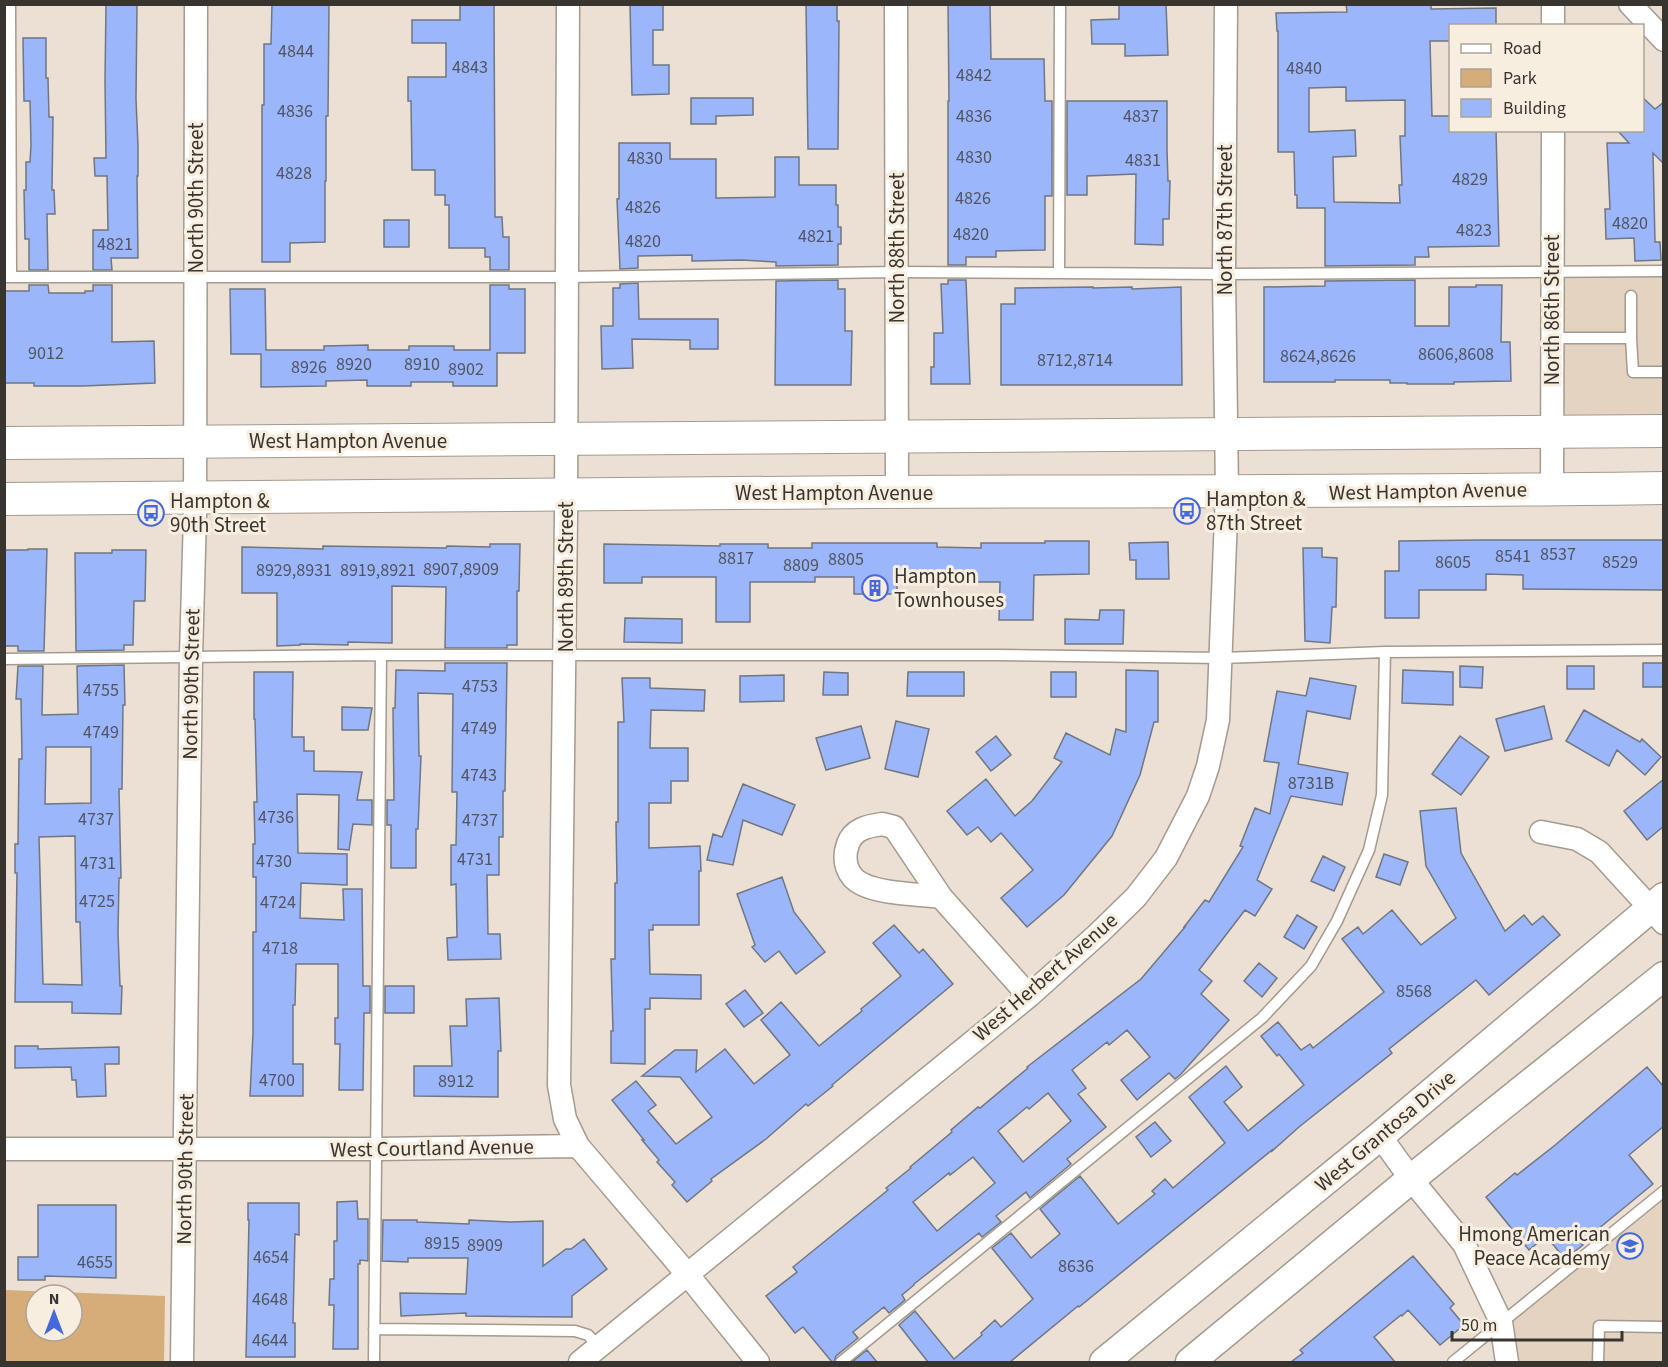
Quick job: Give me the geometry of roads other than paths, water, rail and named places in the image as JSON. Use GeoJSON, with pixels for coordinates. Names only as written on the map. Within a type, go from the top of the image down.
{"type":"FeatureCollection","features":[{"type":"Feature","properties":{"kind":"main road","name":"West Hampton Avenue"},"geometry":{"type":"LineString","coordinates":[[4,443],[1664,431]]}},
{"type":"Feature","properties":{"kind":"main road","name":"West Hampton Avenue"},"geometry":{"type":"LineString","coordinates":[[4,499],[1664,488]]}},
{"type":"Feature","properties":{"kind":"street","name":"North 90th Street"},"geometry":{"type":"LineString","coordinates":[[182,1362],[195,499],[196,4]]}},
{"type":"Feature","properties":{"kind":"street","name":"North 89th Street"},"geometry":{"type":"LineString","coordinates":[[568,4],[567,439],[559,1084],[565,1119],[578,1146]]}},
{"type":"Feature","properties":{"kind":"street","name":"North 88th Street"},"geometry":{"type":"LineString","coordinates":[[896,4],[897,492]]}},
{"type":"Feature","properties":{"kind":"street","name":"North 87th Street"},"geometry":{"type":"LineString","coordinates":[[1226,4],[1224,274],[1227,435]]}},
{"type":"Feature","properties":{"kind":"street"},"geometry":{"type":"LineString","coordinates":[[1553,4],[1553,24]]}},
{"type":"Feature","properties":{"kind":"street"},"geometry":{"type":"LineString","coordinates":[[1630,4],[1664,40]]}},
{"type":"Feature","properties":{"kind":"street","name":"North 86th Street"},"geometry":{"type":"LineString","coordinates":[[1552,490],[1553,132]]}},
{"type":"Feature","properties":{"kind":"street","name":"West Herbert Avenue"},"geometry":{"type":"LineString","coordinates":[[580,1362],[1029,996],[1136,897],[1166,858],[1198,796],[1208,766],[1218,720],[1227,435]]}},
{"type":"Feature","properties":{"kind":"street"},"geometry":{"type":"LineString","coordinates":[[1541,832],[1577,839],[1599,852],[1659,909]]}},
{"type":"Feature","properties":{"kind":"street"},"geometry":{"type":"LineString","coordinates":[[941,897],[1029,996]]}},
{"type":"Feature","properties":{"kind":"street","name":"West Grantosa Drive"},"geometry":{"type":"LineString","coordinates":[[1104,1362],[1659,909]]}},
{"type":"Feature","properties":{"kind":"street"},"geometry":{"type":"LineString","coordinates":[[1190,1362],[1411,1179],[1664,976]]}},
{"type":"Feature","properties":{"kind":"street"},"geometry":{"type":"LineString","coordinates":[[1380,1136],[1411,1179],[1464,1244],[1501,1322],[1507,1362]]}},
{"type":"Feature","properties":{"kind":"street"},"geometry":{"type":"LineString","coordinates":[[578,1146],[688,1275],[758,1362]]}},
{"type":"Feature","properties":{"kind":"street","name":"West Courtland Avenue"},"geometry":{"type":"LineString","coordinates":[[4,1149],[376,1149],[578,1146]]}},
{"type":"Feature","properties":{"kind":"lane"},"geometry":{"type":"LineString","coordinates":[[10,4],[8,277],[567,277],[897,272],[1224,274],[1664,270]]}},
{"type":"Feature","properties":{"kind":"lane"},"geometry":{"type":"LineString","coordinates":[[1059,273],[1060,4]]}},
{"type":"Feature","properties":{"kind":"lane"},"geometry":{"type":"LineString","coordinates":[[1631,296],[1633,372],[1664,372]]}},
{"type":"Feature","properties":{"kind":"lane"},"geometry":{"type":"LineString","coordinates":[[1552,339],[1631,338]]}},
{"type":"Feature","properties":{"kind":"lane"},"geometry":{"type":"LineString","coordinates":[[4,659],[381,655],[995,655],[1221,658],[1385,652],[1664,650]]}},
{"type":"Feature","properties":{"kind":"lane"},"geometry":{"type":"LineString","coordinates":[[841,1362],[1262,1018],[1311,966],[1337,921],[1369,850],[1382,795],[1385,652]]}},
{"type":"Feature","properties":{"kind":"lane"},"geometry":{"type":"LineString","coordinates":[[374,1362],[381,655]]}},
{"type":"Feature","properties":{"kind":"lane"},"geometry":{"type":"LineString","coordinates":[[1453,1362],[1664,1191]]}},
{"type":"Feature","properties":{"kind":"lane"},"geometry":{"type":"LineString","coordinates":[[1598,1362],[1599,1326],[1664,1327]]}},
{"type":"Feature","properties":{"kind":"lane"},"geometry":{"type":"LineString","coordinates":[[374,1329],[575,1331],[588,1335],[599,1347]]}},
{"type":"Feature","properties":{"kind":"place","name":"Hampton & 87th Street"},"geometry":{"type":"Point","coordinates":[1187,511]}},
{"type":"Feature","properties":{"kind":"place","name":"Hampton & 90th Street"},"geometry":{"type":"Point","coordinates":[151,513]}},
{"type":"Feature","properties":{"kind":"place","name":"Hampton Townhouses"},"geometry":{"type":"Point","coordinates":[875,588]}},
{"type":"Feature","properties":{"kind":"place","name":"Hmong American Peace Academy"},"geometry":{"type":"Point","coordinates":[1630,1246]}}]}
